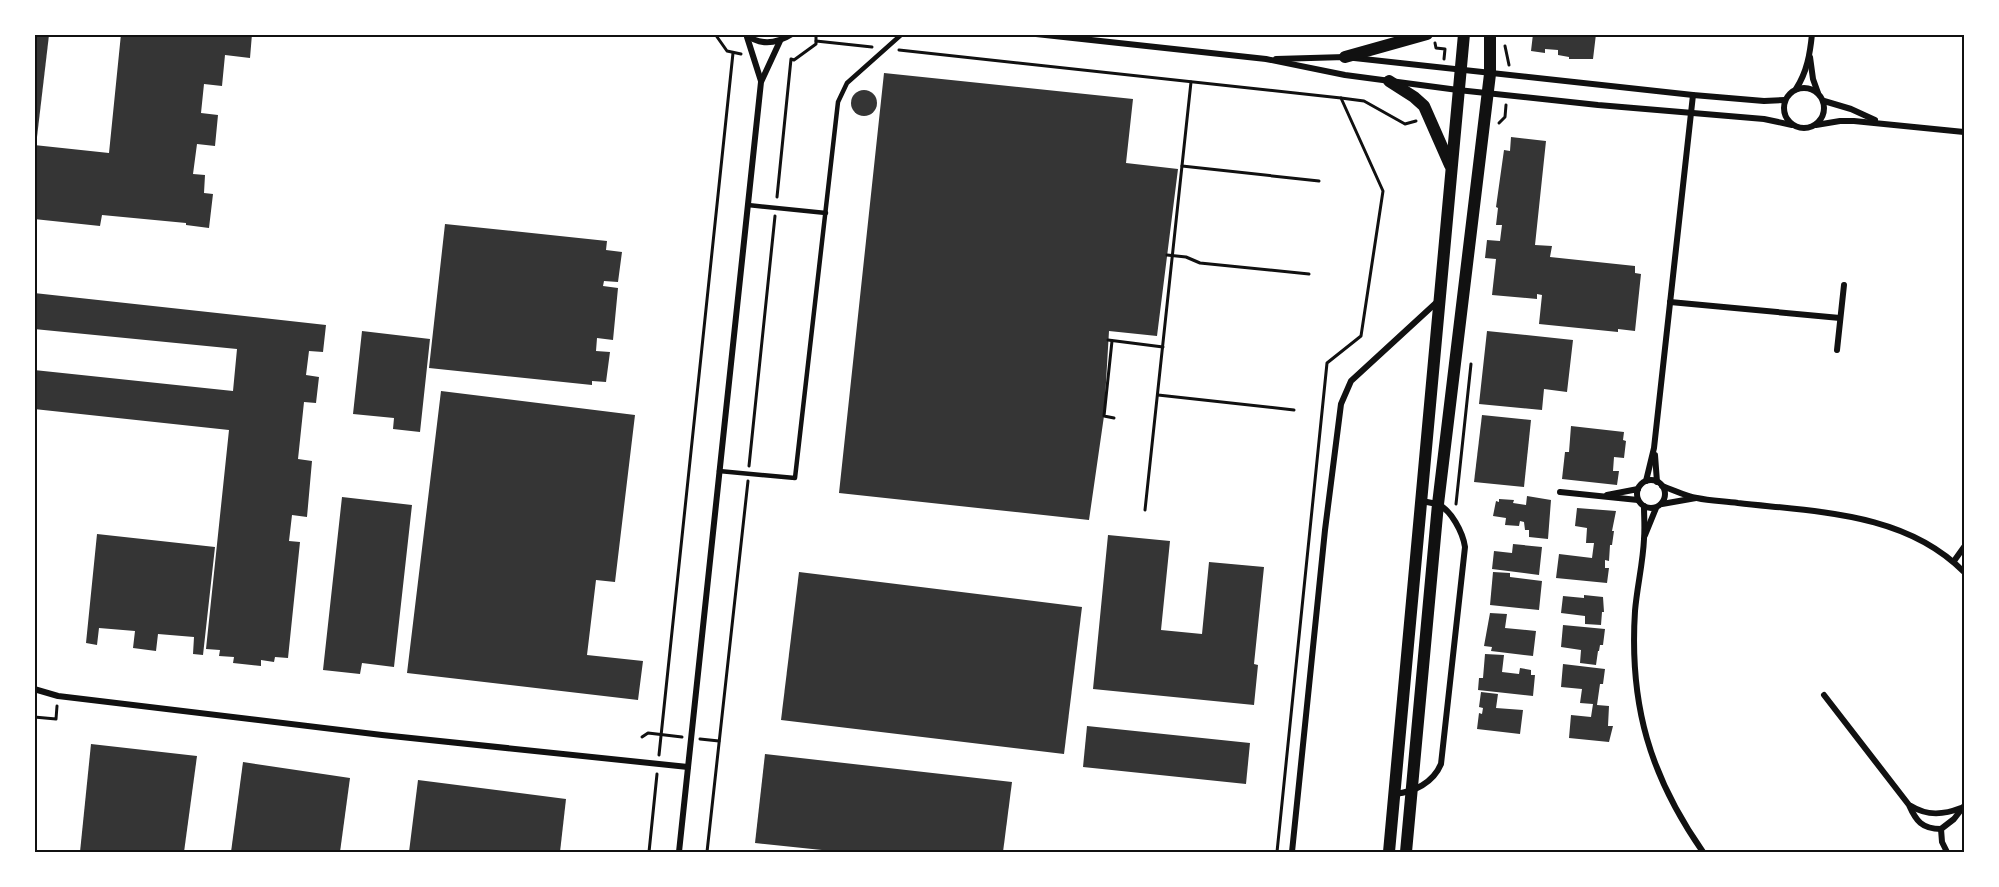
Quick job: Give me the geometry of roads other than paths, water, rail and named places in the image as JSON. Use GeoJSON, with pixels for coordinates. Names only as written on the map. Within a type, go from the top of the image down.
{"type":"FeatureCollection","features":[{"type":"Feature","properties":{"kind":"main road"},"geometry":{"type":"LineString","coordinates":[[1345,57],[1427,34]]}},
{"type":"Feature","properties":{"kind":"main road"},"geometry":{"type":"LineString","coordinates":[[1389,852],[1464,34]]}},
{"type":"Feature","properties":{"kind":"main road"},"geometry":{"type":"LineString","coordinates":[[1406,852],[1438,504],[1491,74],[1491,34]]}},
{"type":"Feature","properties":{"kind":"main road"},"geometry":{"type":"LineString","coordinates":[[1389,81],[1424,106],[1451,166]]}},
{"type":"Feature","properties":{"kind":"street"},"geometry":{"type":"LineString","coordinates":[[746,36],[757,42],[769,43],[780,41],[792,34]]}},
{"type":"Feature","properties":{"kind":"street"},"geometry":{"type":"LineString","coordinates":[[1036,34],[1266,59],[1345,75],[1458,90],[1764,119],[1804,129],[1840,121],[1878,122],[1965,132]]}},
{"type":"Feature","properties":{"kind":"street"},"geometry":{"type":"LineString","coordinates":[[1266,59],[1345,57],[1764,101],[1785,100],[1796,90],[1803,78],[1810,54],[1812,34]]}},
{"type":"Feature","properties":{"kind":"street"},"geometry":{"type":"LineString","coordinates":[[746,36],[761,82]]}},
{"type":"Feature","properties":{"kind":"street"},"geometry":{"type":"LineString","coordinates":[[679,852],[761,82],[780,41]]}},
{"type":"Feature","properties":{"kind":"street"},"geometry":{"type":"LineString","coordinates":[[1810,54],[1813,79],[1824,101],[1878,122]]}},
{"type":"Feature","properties":{"kind":"street"},"geometry":{"type":"LineString","coordinates":[[1796,90],[1807,88],[1818,93]]}},
{"type":"Feature","properties":{"kind":"street"},"geometry":{"type":"LineString","coordinates":[[1601,496],[1638,489],[1646,482],[1654,448],[1693,95]]}},
{"type":"Feature","properties":{"kind":"street"},"geometry":{"type":"LineString","coordinates":[[1785,100],[1784,111],[1792,125]]}},
{"type":"Feature","properties":{"kind":"street"},"geometry":{"type":"LineString","coordinates":[[1816,125],[1824,114],[1824,101]]}},
{"type":"Feature","properties":{"kind":"street"},"geometry":{"type":"LineString","coordinates":[[1838,350],[1844,285]]}},
{"type":"Feature","properties":{"kind":"street"},"geometry":{"type":"LineString","coordinates":[[1292,852],[1325,530],[1341,404],[1351,381],[1440,300]]}},
{"type":"Feature","properties":{"kind":"street"},"geometry":{"type":"LineString","coordinates":[[1670,302],[1840,318]]}},
{"type":"Feature","properties":{"kind":"street"},"geometry":{"type":"LineString","coordinates":[[1644,539],[1665,495],[1660,484],[1654,448]]}},
{"type":"Feature","properties":{"kind":"street"},"geometry":{"type":"LineString","coordinates":[[1646,482],[1660,484],[1696,498],[1856,517],[1882,523],[1910,534],[1954,561],[1965,572]]}},
{"type":"Feature","properties":{"kind":"street"},"geometry":{"type":"LineString","coordinates":[[1638,489],[1638,500]]}},
{"type":"Feature","properties":{"kind":"street"},"geometry":{"type":"LineString","coordinates":[[1560,492],[1638,500],[1644,506],[1659,506],[1696,498]]}},
{"type":"Feature","properties":{"kind":"street"},"geometry":{"type":"LineString","coordinates":[[1395,794],[1412,792],[1437,773],[1444,753],[1465,547],[1460,531],[1445,509],[1438,504],[1422,501]]}},
{"type":"Feature","properties":{"kind":"street"},"geometry":{"type":"LineString","coordinates":[[1644,506],[1644,539],[1635,610],[1635,690],[1643,730],[1660,779],[1683,824],[1703,852]]}},
{"type":"Feature","properties":{"kind":"street"},"geometry":{"type":"LineString","coordinates":[[1954,561],[1965,547]]}},
{"type":"Feature","properties":{"kind":"street"},"geometry":{"type":"LineString","coordinates":[[34,689],[58,696],[382,735],[688,767]]}},
{"type":"Feature","properties":{"kind":"street"},"geometry":{"type":"LineString","coordinates":[[1824,695],[1909,805],[1917,822],[1924,826],[1941,829],[1954,819],[1963,807]]}},
{"type":"Feature","properties":{"kind":"street"},"geometry":{"type":"LineString","coordinates":[[1909,805],[1920,812],[1929,814],[1952,812],[1963,807]]}},
{"type":"Feature","properties":{"kind":"street"},"geometry":{"type":"LineString","coordinates":[[1941,829],[1942,843],[1947,852]]}},
{"type":"Feature","properties":{"kind":"lane"},"geometry":{"type":"LineString","coordinates":[[719,471],[795,478],[838,102],[847,83],[902,34]]}},
{"type":"Feature","properties":{"kind":"lane"},"geometry":{"type":"LineString","coordinates":[[748,205],[826,213]]}}]}
